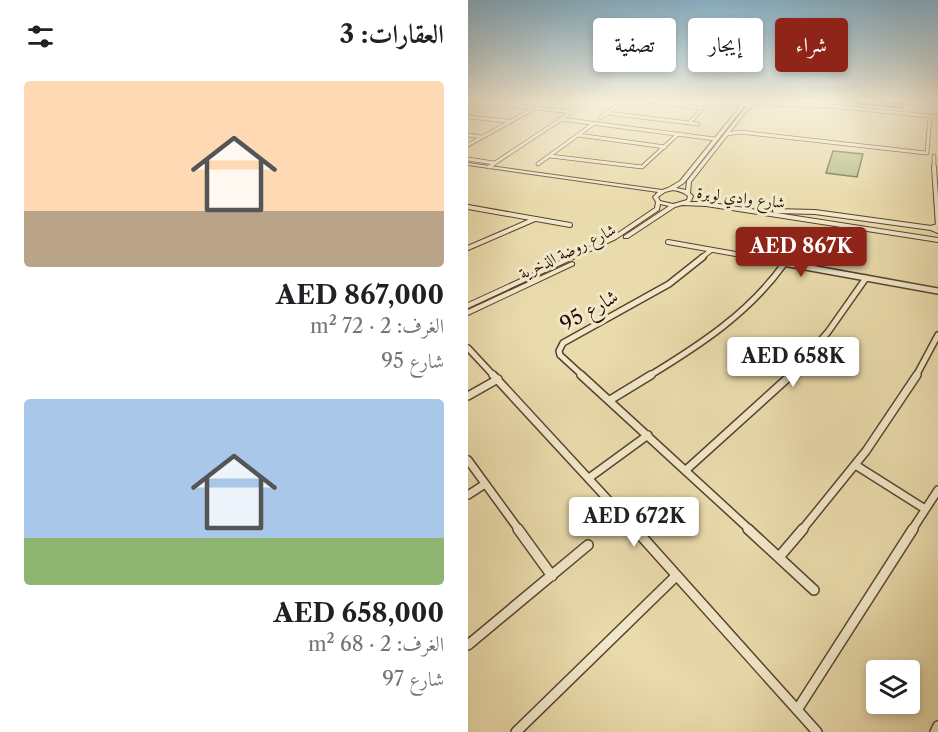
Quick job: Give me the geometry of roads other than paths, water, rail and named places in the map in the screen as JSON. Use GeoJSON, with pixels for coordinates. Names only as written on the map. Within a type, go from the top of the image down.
{"type":"FeatureCollection","features":[{"type":"Feature","properties":{"kind":"street"},"geometry":{"type":"LineString","coordinates":[[468,145],[487,134]]}},
{"type":"Feature","properties":{"kind":"street"},"geometry":{"type":"LineString","coordinates":[[489,167],[538,134]]}},
{"type":"Feature","properties":{"kind":"street"},"geometry":{"type":"LineString","coordinates":[[550,156],[639,168],[647,165],[678,134]]}},
{"type":"Feature","properties":{"kind":"street"},"geometry":{"type":"LineString","coordinates":[[679,134],[715,139]]}},
{"type":"Feature","properties":{"kind":"street"},"geometry":{"type":"LineString","coordinates":[[468,165],[662,191],[682,182],[719,134]]}},
{"type":"Feature","properties":{"kind":"street"},"geometry":{"type":"LineString","coordinates":[[468,165],[640,194],[673,206],[689,201],[689,182],[727,134]]}},
{"type":"Feature","properties":{"kind":"street"},"geometry":{"type":"LineString","coordinates":[[759,134],[929,155]]}},
{"type":"Feature","properties":{"kind":"street"},"geometry":{"type":"LineString","coordinates":[[775,211],[804,210],[919,228],[938,226],[929,155],[929,134]]}},
{"type":"Feature","properties":{"kind":"street"},"geometry":{"type":"LineString","coordinates":[[468,135],[482,137]]}},
{"type":"Feature","properties":{"kind":"street"},"geometry":{"type":"LineString","coordinates":[[538,164],[578,135],[665,147]]}},
{"type":"Feature","properties":{"kind":"street"},"geometry":{"type":"LineString","coordinates":[[929,155],[931,159],[931,227]]}},
{"type":"Feature","properties":{"kind":"street"},"geometry":{"type":"LineString","coordinates":[[468,159],[495,163]]}},
{"type":"Feature","properties":{"kind":"street","name":"شارع وادي لوبرة"},"geometry":{"type":"LineString","coordinates":[[669,189],[775,211],[938,238]]}},
{"type":"Feature","properties":{"kind":"street","name":"شارع روضة الذخرية"},"geometry":{"type":"LineString","coordinates":[[468,306],[614,238],[657,209],[657,195],[662,191]]}},
{"type":"Feature","properties":{"kind":"street","name":"شارع وادي لوبرة"},"geometry":{"type":"LineString","coordinates":[[682,204],[706,204],[938,238]]}},
{"type":"Feature","properties":{"kind":"street","name":"شارع روضة الذخرية"},"geometry":{"type":"LineString","coordinates":[[468,313],[619,241],[673,206]]}},
{"type":"Feature","properties":{"kind":"street"},"geometry":{"type":"LineString","coordinates":[[468,207],[570,225]]}},
{"type":"Feature","properties":{"kind":"street"},"geometry":{"type":"LineString","coordinates":[[468,214],[477,208]]}},
{"type":"Feature","properties":{"kind":"street"},"geometry":{"type":"LineString","coordinates":[[468,248],[535,219]]}},
{"type":"Feature","properties":{"kind":"street"},"geometry":{"type":"LineString","coordinates":[[931,227],[938,231]]}},
{"type":"Feature","properties":{"kind":"street"},"geometry":{"type":"LineString","coordinates":[[668,242],[938,291]]}},
{"type":"Feature","properties":{"kind":"street","name":"شارع 95"},"geometry":{"type":"LineString","coordinates":[[710,251],[669,284],[569,339],[560,347],[560,355],[780,556],[814,590]]}},
{"type":"Feature","properties":{"kind":"street"},"geometry":{"type":"LineString","coordinates":[[610,400],[721,327],[766,288],[784,264]]}},
{"type":"Feature","properties":{"kind":"street"},"geometry":{"type":"LineString","coordinates":[[686,470],[797,367],[849,305],[866,278]]}},
{"type":"Feature","properties":{"kind":"street"},"geometry":{"type":"LineString","coordinates":[[780,556],[857,466],[903,401],[938,335]]}},
{"type":"Feature","properties":{"kind":"street"},"geometry":{"type":"LineString","coordinates":[[468,348],[589,478],[818,732]]}},
{"type":"Feature","properties":{"kind":"street"},"geometry":{"type":"LineString","coordinates":[[468,396],[498,380]]}},
{"type":"Feature","properties":{"kind":"street"},"geometry":{"type":"LineString","coordinates":[[589,478],[648,435]]}},
{"type":"Feature","properties":{"kind":"street"},"geometry":{"type":"LineString","coordinates":[[468,460],[552,576]]}},
{"type":"Feature","properties":{"kind":"street"},"geometry":{"type":"LineString","coordinates":[[857,466],[925,509]]}},
{"type":"Feature","properties":{"kind":"street"},"geometry":{"type":"LineString","coordinates":[[468,495],[485,484]]}},
{"type":"Feature","properties":{"kind":"street"},"geometry":{"type":"LineString","coordinates":[[797,710],[938,490]]}},
{"type":"Feature","properties":{"kind":"street"},"geometry":{"type":"LineString","coordinates":[[468,645],[588,545]]}},
{"type":"Feature","properties":{"kind":"street"},"geometry":{"type":"LineString","coordinates":[[516,732],[676,576]]}},
{"type":"Feature","properties":{"kind":"street"},"geometry":{"type":"LineString","coordinates":[[935,732],[938,726]]}}]}
